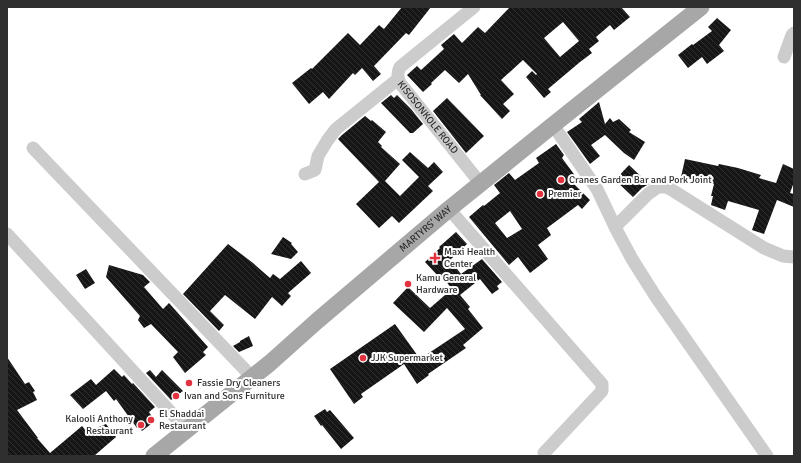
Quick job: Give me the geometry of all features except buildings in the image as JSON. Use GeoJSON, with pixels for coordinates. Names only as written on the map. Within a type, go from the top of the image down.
{"type":"FeatureCollection","features":[{"type":"Feature","properties":{"kind":"main road","name":"MARTYRS' WAY"},"geometry":{"type":"LineString","coordinates":[[154,456],[252,378],[449,209],[701,7]]}},
{"type":"Feature","properties":{"kind":"street","name":"KISOSONKOLE ROAD"},"geometry":{"type":"LineString","coordinates":[[474,7],[400,67],[398,79],[412,99],[481,184]]}},
{"type":"Feature","properties":{"kind":"street"},"geometry":{"type":"LineString","coordinates":[[784,58],[794,33]]}},
{"type":"Feature","properties":{"kind":"street"},"geometry":{"type":"LineString","coordinates":[[305,174],[315,170],[318,156],[336,129],[398,79]]}},
{"type":"Feature","properties":{"kind":"street"},"geometry":{"type":"LineString","coordinates":[[553,125],[597,188],[632,259],[656,297],[767,456]]}},
{"type":"Feature","properties":{"kind":"street"},"geometry":{"type":"LineString","coordinates":[[33,148],[252,378]]}},
{"type":"Feature","properties":{"kind":"street"},"geometry":{"type":"LineString","coordinates":[[615,227],[648,194],[658,187],[666,187],[764,248],[783,256],[794,257]]}},
{"type":"Feature","properties":{"kind":"street"},"geometry":{"type":"LineString","coordinates":[[449,209],[602,384],[602,391],[544,453]]}},
{"type":"Feature","properties":{"kind":"street"},"geometry":{"type":"LineString","coordinates":[[7,234],[186,430]]}},
{"type":"Feature","properties":{"kind":"place","name":"Cranes Garden Bar and Pork Joint"},"geometry":{"type":"Point","coordinates":[561,180]}},
{"type":"Feature","properties":{"kind":"place","name":"Premier"},"geometry":{"type":"Point","coordinates":[540,194]}},
{"type":"Feature","properties":{"kind":"place","name":"Maxi Health Center"},"geometry":{"type":"Point","coordinates":[435,258]}},
{"type":"Feature","properties":{"kind":"place","name":"Kamu General Hardware"},"geometry":{"type":"Point","coordinates":[408,284]}},
{"type":"Feature","properties":{"kind":"place","name":"JJK Supermarket"},"geometry":{"type":"Point","coordinates":[363,358]}},
{"type":"Feature","properties":{"kind":"place","name":"Fassie Dry Cleaners"},"geometry":{"type":"Point","coordinates":[189,383]}},
{"type":"Feature","properties":{"kind":"place","name":"Ivan and Sons Furniture"},"geometry":{"type":"Point","coordinates":[176,396]}},
{"type":"Feature","properties":{"kind":"place","name":"El Shaddai Restaurant"},"geometry":{"type":"Point","coordinates":[151,420]}},
{"type":"Feature","properties":{"kind":"place","name":"Kalooli Anthony Restaurant"},"geometry":{"type":"Point","coordinates":[141,425]}}]}
